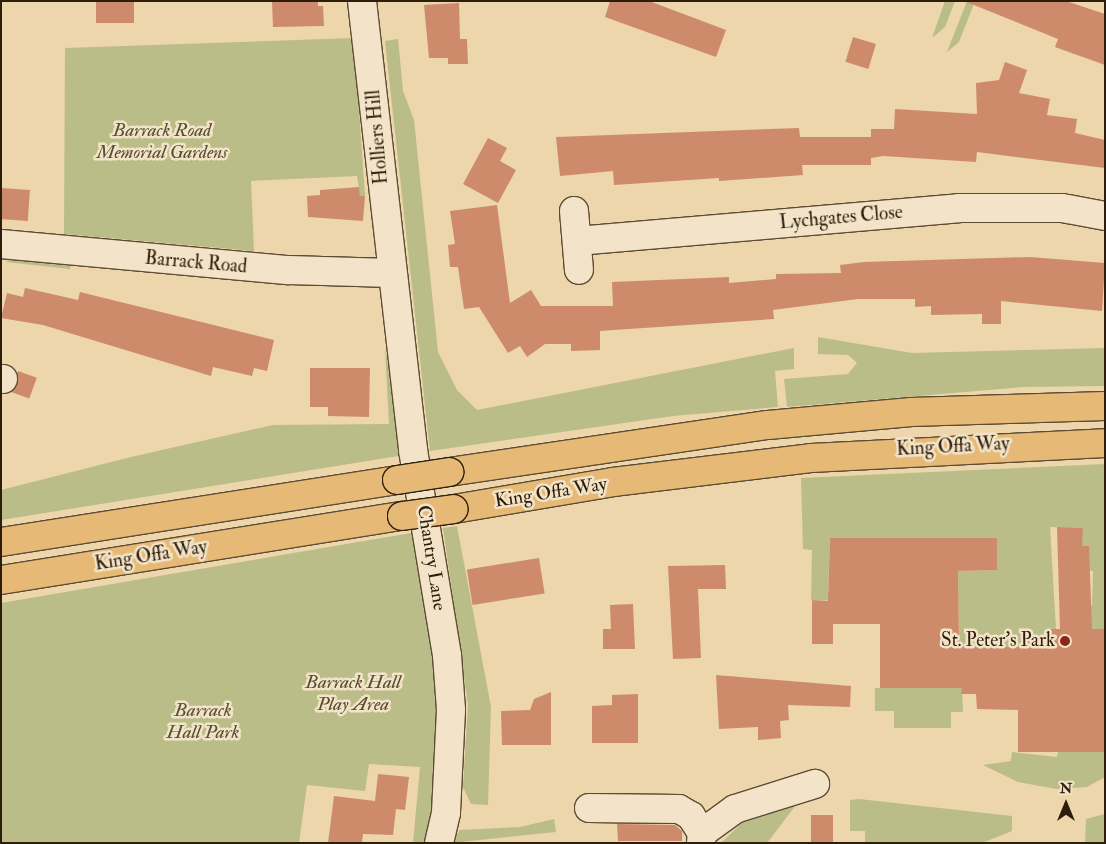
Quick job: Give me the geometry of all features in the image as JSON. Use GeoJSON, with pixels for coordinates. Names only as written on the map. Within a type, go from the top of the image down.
{"type":"FeatureCollection","features":[{"type":"Feature","properties":{"kind":"highway","name":"King Offa Way"},"geometry":{"type":"LineString","coordinates":[[1,542],[768,424],[911,412],[1105,406]]}},
{"type":"Feature","properties":{"kind":"highway","name":"King Offa Way"},"geometry":{"type":"LineString","coordinates":[[1,580],[454,509],[613,482],[811,458],[1006,444],[1105,443]]}},
{"type":"Feature","properties":{"kind":"street","name":"Holliers Hill"},"geometry":{"type":"LineString","coordinates":[[362,1],[391,273]]}},
{"type":"Feature","properties":{"kind":"street","name":"Lychgates Close"},"geometry":{"type":"LineString","coordinates":[[577,242],[958,208],[1062,208],[1105,216]]}},
{"type":"Feature","properties":{"kind":"street"},"geometry":{"type":"LineString","coordinates":[[574,211],[579,270]]}},
{"type":"Feature","properties":{"kind":"street","name":"Barrack Road"},"geometry":{"type":"LineString","coordinates":[[1,245],[290,270],[391,273]]}},
{"type":"Feature","properties":{"kind":"street","name":"Chantry Lane"},"geometry":{"type":"LineString","coordinates":[[391,273],[447,655],[451,710],[446,813],[439,843]]}},
{"type":"Feature","properties":{"kind":"street"},"geometry":{"type":"LineString","coordinates":[[589,808],[679,809],[691,816],[701,838],[735,809],[815,784]]}},
{"type":"Feature","properties":{"kind":"green space"},"geometry":{"type":"Polygon","coordinates":[[[945,1],[955,1],[945,27],[932,38],[945,1]]]}},
{"type":"Feature","properties":{"kind":"green space"},"geometry":{"type":"Polygon","coordinates":[[[967,1],[975,1],[959,42],[947,52],[967,1]]]}},
{"type":"Feature","properties":{"kind":"green space","name":"Barrack Road Memorial Gardens"},"geometry":{"type":"Polygon","coordinates":[[[354,38],[365,196],[360,196],[357,176],[251,181],[254,251],[64,234],[65,48],[354,38]]]}},
{"type":"Feature","properties":{"kind":"green space"},"geometry":{"type":"Polygon","coordinates":[[[398,39],[403,91],[414,120],[438,352],[457,390],[477,410],[794,348],[794,369],[775,371],[778,407],[673,416],[430,451],[385,41],[398,39]]]}},
{"type":"Feature","properties":{"kind":"green space"},"geometry":{"type":"Polygon","coordinates":[[[13,256],[71,262],[70,269],[6,262],[13,256]]]}},
{"type":"Feature","properties":{"kind":"green space"},"geometry":{"type":"Polygon","coordinates":[[[818,337],[912,353],[1105,348],[1105,386],[1024,387],[787,407],[784,379],[848,374],[857,363],[848,355],[818,354],[818,337]]]}},
{"type":"Feature","properties":{"kind":"green space"},"geometry":{"type":"Polygon","coordinates":[[[385,348],[405,455],[1,520],[1,490],[131,457],[273,425],[389,424],[385,348]]]}},
{"type":"Feature","properties":{"kind":"green space"},"geometry":{"type":"Polygon","coordinates":[[[1105,464],[1105,629],[1082,629],[1083,607],[1092,606],[1093,571],[1088,571],[1089,546],[1082,546],[1082,528],[1050,527],[1056,629],[1049,636],[1025,636],[1025,647],[959,647],[958,571],[997,570],[997,538],[830,538],[828,592],[858,592],[858,601],[811,600],[812,550],[803,549],[801,478],[1105,464]]]}},
{"type":"Feature","properties":{"kind":"green space"},"geometry":{"type":"Polygon","coordinates":[[[457,526],[491,707],[488,805],[471,804],[463,787],[468,705],[443,528],[457,526]]]}},
{"type":"Feature","properties":{"kind":"green space","name":"Barrack Hall Park"},"geometry":{"type":"Polygon","coordinates":[[[417,532],[441,711],[436,800],[427,843],[413,843],[420,767],[369,764],[365,791],[307,785],[299,843],[1,843],[1,603],[417,532]]]}},
{"type":"Feature","properties":{"kind":"green space"},"geometry":{"type":"Polygon","coordinates":[[[875,688],[962,688],[963,712],[951,712],[951,728],[894,728],[894,711],[875,711],[875,688]]]}},
{"type":"Feature","properties":{"kind":"green space"},"geometry":{"type":"Polygon","coordinates":[[[1105,751],[1105,777],[1087,787],[1056,789],[1018,782],[983,765],[1011,761],[1012,752],[1057,757],[1058,752],[1105,751]]]}},
{"type":"Feature","properties":{"kind":"green space"},"geometry":{"type":"Polygon","coordinates":[[[859,799],[1012,816],[1012,831],[982,843],[865,843],[865,831],[850,831],[850,800],[859,799]]]}},
{"type":"Feature","properties":{"kind":"green space"},"geometry":{"type":"Polygon","coordinates":[[[796,805],[767,843],[721,843],[749,816],[796,805]]]}},
{"type":"Feature","properties":{"kind":"green space"},"geometry":{"type":"Polygon","coordinates":[[[1105,814],[1105,843],[1085,843],[1086,819],[1105,814]]]}},
{"type":"Feature","properties":{"kind":"green space"},"geometry":{"type":"Polygon","coordinates":[[[554,819],[556,832],[451,843],[460,830],[520,827],[554,819]]]}},
{"type":"Feature","properties":{"kind":"building"},"geometry":{"type":"Polygon","coordinates":[[[96,1],[134,1],[134,23],[96,23],[96,1]]]}},
{"type":"Feature","properties":{"kind":"building"},"geometry":{"type":"Polygon","coordinates":[[[272,1],[318,1],[318,6],[323,6],[324,26],[273,27],[272,1]]]}},
{"type":"Feature","properties":{"kind":"building"},"geometry":{"type":"Polygon","coordinates":[[[610,1],[649,1],[726,30],[716,57],[605,17],[610,1]]]}},
{"type":"Feature","properties":{"kind":"building"},"geometry":{"type":"Polygon","coordinates":[[[964,1],[1066,1],[1105,14],[1105,65],[1055,47],[1058,39],[964,1]]]}},
{"type":"Feature","properties":{"kind":"building"},"geometry":{"type":"Polygon","coordinates":[[[459,3],[460,39],[467,39],[468,64],[448,64],[448,58],[429,58],[424,5],[459,3]]]}},
{"type":"Feature","properties":{"kind":"building"},"geometry":{"type":"Polygon","coordinates":[[[853,37],[876,44],[868,69],[845,62],[853,37]]]}},
{"type":"Feature","properties":{"kind":"building"},"geometry":{"type":"Polygon","coordinates":[[[1005,62],[1027,70],[1019,93],[1050,99],[1047,115],[1077,119],[1075,133],[1105,140],[1105,168],[977,152],[976,162],[883,156],[871,158],[871,165],[802,165],[803,175],[719,181],[719,178],[614,185],[613,171],[560,176],[556,137],[799,128],[800,137],[871,137],[871,129],[894,129],[895,109],[977,114],[976,83],[999,80],[1005,62]]]}},
{"type":"Feature","properties":{"kind":"building"},"geometry":{"type":"Polygon","coordinates":[[[488,138],[507,148],[500,161],[516,170],[498,203],[463,184],[488,138]]]}},
{"type":"Feature","properties":{"kind":"building"},"geometry":{"type":"Polygon","coordinates":[[[359,187],[360,196],[365,196],[363,221],[308,217],[307,196],[320,195],[320,190],[359,187]]]}},
{"type":"Feature","properties":{"kind":"building"},"geometry":{"type":"Polygon","coordinates":[[[1,188],[30,190],[28,221],[1,219],[1,188]]]}},
{"type":"Feature","properties":{"kind":"building"},"geometry":{"type":"Polygon","coordinates":[[[497,205],[510,303],[531,290],[541,306],[613,306],[612,282],[729,277],[729,283],[776,279],[776,274],[841,273],[840,265],[864,262],[1030,257],[1105,263],[1102,311],[1001,301],[1001,324],[982,324],[982,314],[931,315],[931,306],[915,307],[915,299],[858,299],[773,310],[774,319],[600,331],[600,350],[571,351],[571,344],[545,344],[527,357],[520,346],[508,353],[479,307],[464,309],[458,267],[450,267],[448,245],[455,244],[450,211],[497,205]]]}},
{"type":"Feature","properties":{"kind":"building"},"geometry":{"type":"Polygon","coordinates":[[[25,288],[78,300],[80,292],[274,340],[267,371],[254,368],[252,376],[213,367],[211,376],[43,325],[1,318],[7,293],[23,297],[25,288]]]}},
{"type":"Feature","properties":{"kind":"building"},"geometry":{"type":"Polygon","coordinates":[[[310,368],[370,368],[369,417],[328,416],[328,407],[310,407],[310,368]]]}},
{"type":"Feature","properties":{"kind":"building"},"geometry":{"type":"Polygon","coordinates":[[[18,371],[37,378],[29,399],[10,392],[18,371]]]}},
{"type":"Feature","properties":{"kind":"building","name":"St. Peter's Park"},"geometry":{"type":"Polygon","coordinates":[[[1057,527],[1083,528],[1082,546],[1089,546],[1092,629],[1105,629],[1105,752],[1018,752],[1018,710],[977,709],[976,694],[961,694],[962,688],[880,688],[880,624],[833,624],[833,644],[812,644],[812,600],[828,601],[830,538],[997,538],[997,570],[958,571],[959,647],[1025,647],[1025,636],[1049,636],[1049,629],[1060,629],[1057,527]]]}},
{"type":"Feature","properties":{"kind":"building"},"geometry":{"type":"Polygon","coordinates":[[[539,558],[545,594],[473,605],[467,569],[539,558]]]}},
{"type":"Feature","properties":{"kind":"building"},"geometry":{"type":"Polygon","coordinates":[[[725,565],[726,589],[698,589],[701,658],[673,659],[668,566],[725,565]]]}},
{"type":"Feature","properties":{"kind":"building"},"geometry":{"type":"Polygon","coordinates":[[[633,604],[635,649],[603,649],[603,629],[611,629],[610,605],[633,604]]]}},
{"type":"Feature","properties":{"kind":"building"},"geometry":{"type":"Polygon","coordinates":[[[716,675],[851,686],[850,707],[788,705],[789,720],[780,721],[781,738],[758,740],[758,727],[719,729],[716,675]]]}},
{"type":"Feature","properties":{"kind":"building"},"geometry":{"type":"Polygon","coordinates":[[[551,692],[551,745],[502,745],[501,711],[530,710],[534,699],[551,692]]]}},
{"type":"Feature","properties":{"kind":"building"},"geometry":{"type":"Polygon","coordinates":[[[638,694],[638,743],[592,743],[592,706],[612,705],[612,695],[638,694]]]}},
{"type":"Feature","properties":{"kind":"building"},"geometry":{"type":"Polygon","coordinates":[[[378,774],[409,777],[405,810],[396,809],[393,835],[363,834],[362,843],[328,843],[334,796],[375,801],[378,774]]]}},
{"type":"Feature","properties":{"kind":"building"},"geometry":{"type":"Polygon","coordinates":[[[811,815],[833,815],[833,843],[811,843],[811,815]]]}},
{"type":"Feature","properties":{"kind":"building"},"geometry":{"type":"Polygon","coordinates":[[[617,824],[675,825],[682,831],[682,841],[618,841],[617,824]]]}},
{"type":"Feature","properties":{"kind":"place","name":"St. Peter's Park"},"geometry":{"type":"Point","coordinates":[1065,641]}},
{"type":"Feature","properties":{"kind":"park label","name":"Barrack Hall Play Area"},"geometry":{"type":"Point","coordinates":[353,694]}}]}
